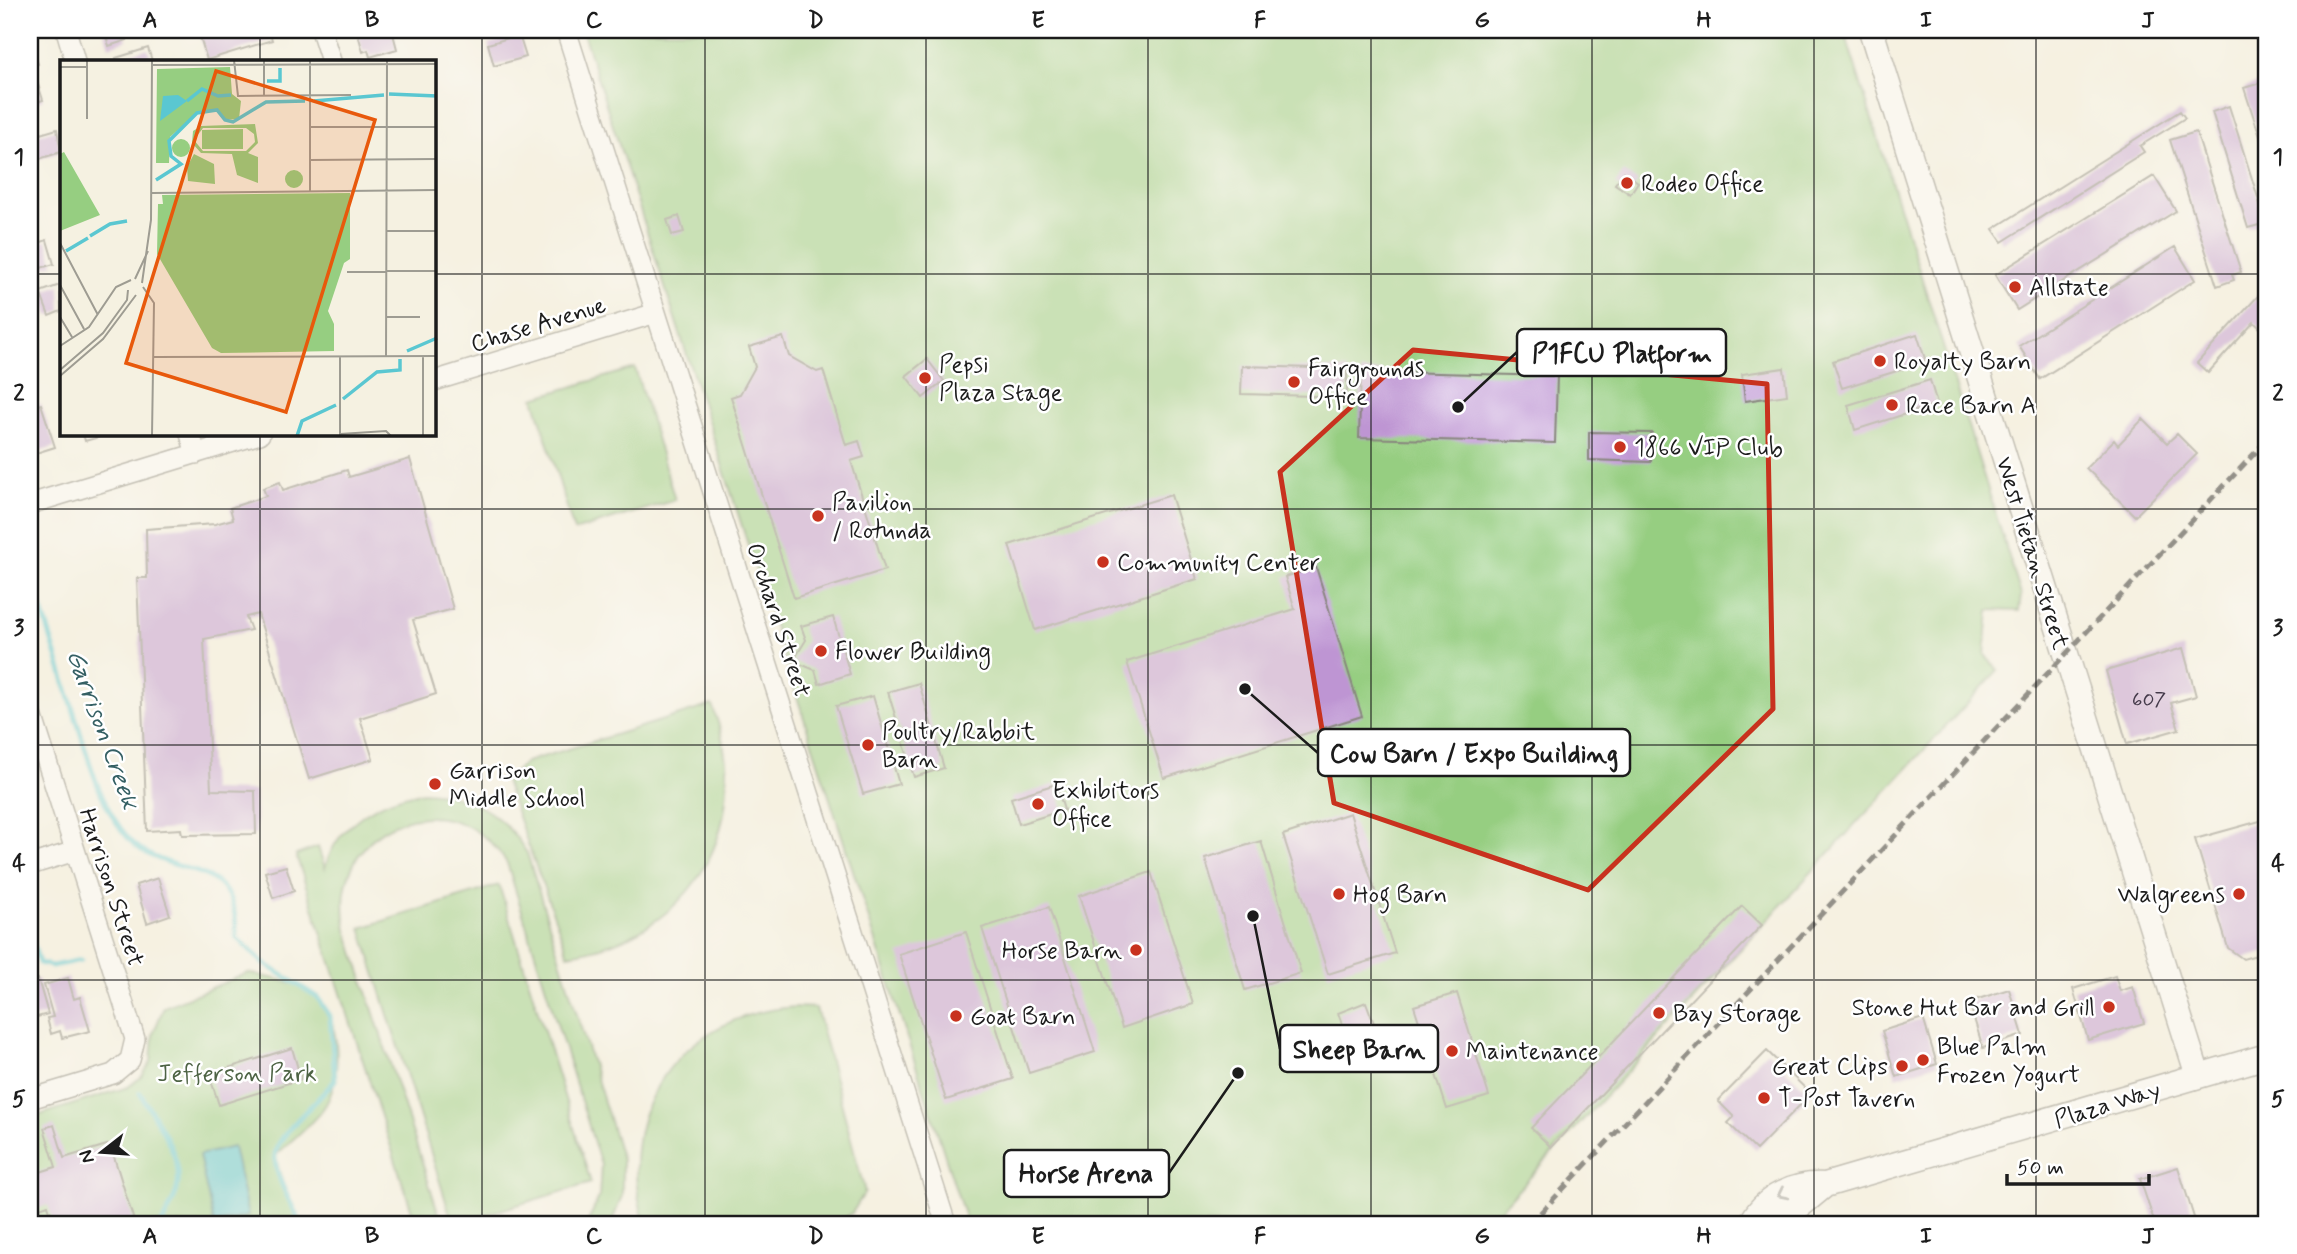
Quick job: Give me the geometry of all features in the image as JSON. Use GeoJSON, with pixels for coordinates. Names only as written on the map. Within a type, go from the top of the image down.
{"type":"FeatureCollection","features":[{"type":"Feature","properties":{"kind":"main road","name":"West Tietan Street"},"geometry":{"type":"LineString","coordinates":[[1871,30],[2198,1076]]}},
{"type":"Feature","properties":{"kind":"main road","name":"Plaza Way"},"geometry":{"type":"LineString","coordinates":[[1751,1224],[1762,1209],[1782,1194],[1806,1184],[1825,1185],[2267,1056]]}},
{"type":"Feature","properties":{"kind":"main road","name":"Plaza Way"},"geometry":{"type":"LineString","coordinates":[[1779,1224],[1825,1185]]}},
{"type":"Feature","properties":{"kind":"street"},"geometry":{"type":"LineString","coordinates":[[66,30],[75,60]]}},
{"type":"Feature","properties":{"kind":"street"},"geometry":{"type":"LineString","coordinates":[[321,30],[331,60]]}},
{"type":"Feature","properties":{"kind":"street","name":"Orchard Street"},"geometry":{"type":"LineString","coordinates":[[566,30],[946,1224]]}},
{"type":"Feature","properties":{"kind":"street","name":"Chase Avenue"},"geometry":{"type":"LineString","coordinates":[[436,380],[656,313]]}},
{"type":"Feature","properties":{"kind":"street"},"geometry":{"type":"LineString","coordinates":[[191,436],[196,453]]}},
{"type":"Feature","properties":{"kind":"street"},"geometry":{"type":"LineString","coordinates":[[30,504],[253,436]]}},
{"type":"Feature","properties":{"kind":"street","name":"Harrison Street"},"geometry":{"type":"LineString","coordinates":[[30,708],[135,1039],[130,1060],[113,1074],[30,1099]]}},
{"type":"Feature","properties":{"kind":"street"},"geometry":{"type":"LineString","coordinates":[[30,865],[75,851]]}},
{"type":"Feature","properties":{"kind":"highlighted area"},"geometry":{"type":"Polygon","coordinates":[[[1413,350],[1767,384],[1773,709],[1588,890],[1334,803],[1280,472],[1413,350]]]}},
{"type":"Feature","properties":{"kind":"green space"},"geometry":{"type":"Polygon","coordinates":[[[582,30],[1844,30],[2021,595],[2019,611],[1989,610],[1985,655],[1998,670],[1487,1224],[967,1224],[582,30]]]}},
{"type":"Feature","properties":{"kind":"green space"},"geometry":{"type":"Polygon","coordinates":[[[635,368],[675,500],[574,531],[534,398],[635,368]]]}},
{"type":"Feature","properties":{"kind":"green space"},"geometry":{"type":"Polygon","coordinates":[[[712,705],[724,749],[727,791],[720,831],[704,867],[681,899],[650,924],[612,943],[568,954],[505,781],[526,762],[712,705]]]}},
{"type":"Feature","properties":{"kind":"green space"},"geometry":{"type":"Polygon","coordinates":[[[423,792],[455,797],[483,808],[507,827],[527,853],[622,1160],[622,1196],[611,1224],[587,1224],[599,1197],[601,1165],[507,863],[483,836],[454,821],[425,817],[397,824],[372,839],[354,863],[345,894],[347,930],[442,1224],[416,1224],[296,855],[318,847],[325,868],[339,838],[362,816],[391,800],[423,792]]]}},
{"type":"Feature","properties":{"kind":"green space"},"geometry":{"type":"Polygon","coordinates":[[[499,885],[591,1183],[453,1224],[361,928],[499,885]]]}},
{"type":"Feature","properties":{"kind":"green space","name":"Jefferson Park"},"geometry":{"type":"Polygon","coordinates":[[[248,973],[285,981],[311,992],[326,1008],[335,1036],[336,1066],[331,1095],[320,1113],[275,1156],[284,1189],[301,1224],[30,1224],[30,1118],[128,1087],[142,1076],[151,1062],[153,1034],[164,1007],[248,973]]]}},
{"type":"Feature","properties":{"kind":"green space"},"geometry":{"type":"Polygon","coordinates":[[[796,1007],[816,1008],[865,1192],[852,1213],[835,1224],[645,1224],[637,1183],[638,1144],[647,1108],[664,1076],[688,1049],[719,1028],[755,1013],[796,1007]]]}},
{"type":"Feature","properties":{"kind":"water"},"geometry":{"type":"Polygon","coordinates":[[[233,1147],[248,1216],[214,1224],[199,1155],[233,1147]]]}},
{"type":"Feature","properties":{"kind":"building"},"geometry":{"type":"Polygon","coordinates":[[[104,30],[124,30],[127,40],[109,46],[104,30]]]}},
{"type":"Feature","properties":{"kind":"building"},"geometry":{"type":"Polygon","coordinates":[[[198,30],[269,30],[272,40],[207,60],[198,30]]]}},
{"type":"Feature","properties":{"kind":"building"},"geometry":{"type":"Polygon","coordinates":[[[373,30],[392,30],[397,49],[370,57],[368,50],[363,52],[358,34],[373,30]]]}},
{"type":"Feature","properties":{"kind":"building"},"geometry":{"type":"Polygon","coordinates":[[[519,35],[526,57],[494,66],[488,44],[519,35]]]}},
{"type":"Feature","properties":{"kind":"building"},"geometry":{"type":"Polygon","coordinates":[[[30,40],[38,64],[30,67],[30,40]]]}},
{"type":"Feature","properties":{"kind":"building"},"geometry":{"type":"Polygon","coordinates":[[[148,48],[152,60],[117,60],[116,58],[148,48]]]}},
{"type":"Feature","properties":{"kind":"building"},"geometry":{"type":"Polygon","coordinates":[[[37,81],[43,100],[30,104],[30,83],[37,81]]]}},
{"type":"Feature","properties":{"kind":"building"},"geometry":{"type":"Polygon","coordinates":[[[2267,81],[2267,158],[2244,88],[2267,81]]]}},
{"type":"Feature","properties":{"kind":"building"},"geometry":{"type":"Polygon","coordinates":[[[2229,106],[2266,223],[2248,228],[2212,112],[2229,106]]]}},
{"type":"Feature","properties":{"kind":"building"},"geometry":{"type":"Polygon","coordinates":[[[2180,111],[2185,118],[2140,146],[2144,152],[2002,242],[1993,229],[2180,111]]]}},
{"type":"Feature","properties":{"kind":"building"},"geometry":{"type":"Polygon","coordinates":[[[57,129],[60,152],[30,162],[30,137],[57,129]]]}},
{"type":"Feature","properties":{"kind":"building"},"geometry":{"type":"Polygon","coordinates":[[[2196,132],[2241,272],[2232,275],[2234,280],[2217,286],[2170,140],[2196,132]]]}},
{"type":"Feature","properties":{"kind":"building","name":"Rodeo Office"},"geometry":{"type":"Polygon","coordinates":[[[1624,172],[1638,182],[1630,194],[1615,184],[1624,172]]]}},
{"type":"Feature","properties":{"kind":"building"},"geometry":{"type":"Polygon","coordinates":[[[2154,176],[2176,211],[2017,310],[1995,275],[2154,176]]]}},
{"type":"Feature","properties":{"kind":"building"},"geometry":{"type":"Polygon","coordinates":[[[679,216],[684,232],[672,235],[667,220],[679,216]]]}},
{"type":"Feature","properties":{"kind":"building"},"geometry":{"type":"Polygon","coordinates":[[[47,240],[54,264],[34,270],[30,246],[47,240]]]}},
{"type":"Feature","properties":{"kind":"building"},"geometry":{"type":"Polygon","coordinates":[[[2175,247],[2195,280],[2040,379],[2019,346],[2175,247]]]}},
{"type":"Feature","properties":{"kind":"building"},"geometry":{"type":"Polygon","coordinates":[[[60,285],[60,311],[49,316],[40,292],[60,285]]]}},
{"type":"Feature","properties":{"kind":"building"},"geometry":{"type":"Polygon","coordinates":[[[2267,286],[2267,335],[2254,322],[2208,373],[2197,363],[2267,286]]]}},
{"type":"Feature","properties":{"kind":"building","name":"Royalty Barn"},"geometry":{"type":"Polygon","coordinates":[[[1917,334],[1926,362],[1842,388],[1833,361],[1917,334]]]}},
{"type":"Feature","properties":{"kind":"building","name":"Pavilion / Rotunda"},"geometry":{"type":"Polygon","coordinates":[[[783,337],[789,356],[817,372],[823,370],[846,445],[859,441],[864,457],[851,461],[885,570],[794,598],[731,397],[740,394],[755,367],[749,347],[783,337]]]}},
{"type":"Feature","properties":{"kind":"building","name":"Pepsi Plaza Stage"},"geometry":{"type":"Polygon","coordinates":[[[927,359],[944,381],[923,398],[906,376],[927,359]]]}},
{"type":"Feature","properties":{"kind":"building","name":"Fairgrounds Office"},"geometry":{"type":"Polygon","coordinates":[[[1242,366],[1347,369],[1347,397],[1241,394],[1242,366]]]}},
{"type":"Feature","properties":{"kind":"building"},"geometry":{"type":"Polygon","coordinates":[[[1784,368],[1787,395],[1745,401],[1742,374],[1784,368]]]}},
{"type":"Feature","properties":{"kind":"building"},"geometry":{"type":"Polygon","coordinates":[[[1361,371],[1557,376],[1555,443],[1359,438],[1361,371]]]}},
{"type":"Feature","properties":{"kind":"building"},"geometry":{"type":"Polygon","coordinates":[[[32,377],[37,392],[30,394],[30,378],[32,377]]]}},
{"type":"Feature","properties":{"kind":"building","name":"Race Barn A"},"geometry":{"type":"Polygon","coordinates":[[[1930,380],[1937,404],[1855,430],[1848,405],[1930,380]]]}},
{"type":"Feature","properties":{"kind":"building"},"geometry":{"type":"Polygon","coordinates":[[[41,404],[55,447],[36,453],[30,431],[30,408],[41,404]]]}},
{"type":"Feature","properties":{"kind":"building"},"geometry":{"type":"Polygon","coordinates":[[[2143,419],[2167,443],[2177,434],[2197,454],[2135,516],[2086,468],[2114,440],[2118,445],[2143,419]]]}},
{"type":"Feature","properties":{"kind":"building","name":"1866 VIP Club"},"geometry":{"type":"Polygon","coordinates":[[[1589,432],[1652,433],[1651,462],[1589,460],[1589,432]]]}},
{"type":"Feature","properties":{"kind":"building"},"geometry":{"type":"Polygon","coordinates":[[[84,436],[102,436],[85,441],[84,436]]]}},
{"type":"Feature","properties":{"kind":"building"},"geometry":{"type":"Polygon","coordinates":[[[410,459],[453,609],[413,620],[436,694],[360,718],[373,759],[309,779],[258,614],[246,617],[251,630],[204,639],[211,790],[255,791],[256,834],[182,835],[181,829],[147,831],[137,578],[147,578],[146,529],[215,524],[233,519],[230,508],[266,496],[263,488],[280,482],[283,490],[347,470],[349,477],[410,459]]]}},
{"type":"Feature","properties":{"kind":"building","name":"Community Center"},"geometry":{"type":"Polygon","coordinates":[[[1171,495],[1197,579],[1035,630],[1009,545],[1171,495]]]}},
{"type":"Feature","properties":{"kind":"building"},"geometry":{"type":"Polygon","coordinates":[[[1316,567],[1362,716],[1164,778],[1127,662],[1295,609],[1285,577],[1316,567]]]}},
{"type":"Feature","properties":{"kind":"building","name":"Flower Building"},"geometry":{"type":"Polygon","coordinates":[[[833,617],[850,674],[819,684],[815,670],[793,661],[806,640],[801,626],[833,617]]]}},
{"type":"Feature","properties":{"kind":"building"},"geometry":{"type":"Polygon","coordinates":[[[2183,648],[2196,696],[2171,703],[2179,729],[2127,744],[2106,671],[2183,648]]]}},
{"type":"Feature","properties":{"kind":"building"},"geometry":{"type":"Polygon","coordinates":[[[919,683],[944,768],[914,777],[888,692],[919,683]]]}},
{"type":"Feature","properties":{"kind":"building","name":"Poultry/Rabbit Barn"},"geometry":{"type":"Polygon","coordinates":[[[873,696],[899,784],[863,794],[836,706],[873,696]]]}},
{"type":"Feature","properties":{"kind":"building","name":"Exhibitors Office"},"geometry":{"type":"Polygon","coordinates":[[[1056,784],[1064,810],[1019,824],[1011,798],[1056,784]]]}},
{"type":"Feature","properties":{"kind":"building"},"geometry":{"type":"Polygon","coordinates":[[[30,806],[36,826],[30,828],[30,806]]]}},
{"type":"Feature","properties":{"kind":"building","name":"Hog Barn"},"geometry":{"type":"Polygon","coordinates":[[[1350,813],[1395,953],[1328,974],[1283,835],[1350,813]]]}},
{"type":"Feature","properties":{"kind":"building","name":"Walgreens"},"geometry":{"type":"Polygon","coordinates":[[[2267,819],[2267,952],[2243,959],[2228,948],[2195,839],[2267,819]]]}},
{"type":"Feature","properties":{"kind":"building"},"geometry":{"type":"Polygon","coordinates":[[[1261,841],[1301,973],[1245,990],[1205,858],[1261,841]]]}},
{"type":"Feature","properties":{"kind":"building"},"geometry":{"type":"Polygon","coordinates":[[[286,866],[294,891],[273,898],[265,872],[286,866]]]}},
{"type":"Feature","properties":{"kind":"building","name":"Horse Barn"},"geometry":{"type":"Polygon","coordinates":[[[1151,872],[1193,1004],[1122,1028],[1079,896],[1151,872]]]}},
{"type":"Feature","properties":{"kind":"building"},"geometry":{"type":"Polygon","coordinates":[[[158,878],[170,915],[147,923],[136,885],[158,878]]]}},
{"type":"Feature","properties":{"kind":"building","name":"Bay Storage"},"geometry":{"type":"Polygon","coordinates":[[[1742,906],[1762,925],[1551,1147],[1531,1128],[1742,906]]]}},
{"type":"Feature","properties":{"kind":"building"},"geometry":{"type":"Polygon","coordinates":[[[1049,907],[1095,1052],[1029,1073],[982,928],[1049,907]]]}},
{"type":"Feature","properties":{"kind":"building","name":"Goat Barn"},"geometry":{"type":"Polygon","coordinates":[[[966,932],[1013,1079],[946,1100],[899,954],[966,932]]]}},
{"type":"Feature","properties":{"kind":"building","name":"Stone Hut Bar and Grill"},"geometry":{"type":"Polygon","coordinates":[[[2115,976],[2120,991],[2133,987],[2144,1023],[2088,1040],[2073,989],[2115,976]]]}},
{"type":"Feature","properties":{"kind":"building"},"geometry":{"type":"Polygon","coordinates":[[[68,978],[74,999],[80,997],[90,1031],[62,1038],[60,1031],[51,1034],[47,1018],[53,1017],[44,985],[68,978]]]}},
{"type":"Feature","properties":{"kind":"building"},"geometry":{"type":"Polygon","coordinates":[[[38,979],[48,1014],[30,1019],[30,981],[38,979]]]}},
{"type":"Feature","properties":{"kind":"building"},"geometry":{"type":"Polygon","coordinates":[[[2009,989],[2023,1035],[1983,1048],[1969,1002],[2009,989]]]}},
{"type":"Feature","properties":{"kind":"building","name":"Maintenance"},"geometry":{"type":"Polygon","coordinates":[[[1457,993],[1489,1096],[1447,1109],[1414,1006],[1457,993]]]}},
{"type":"Feature","properties":{"kind":"building"},"geometry":{"type":"Polygon","coordinates":[[[1366,1002],[1385,1053],[1357,1064],[1338,1013],[1366,1002]]]}},
{"type":"Feature","properties":{"kind":"building"},"geometry":{"type":"Polygon","coordinates":[[[1923,1018],[1937,1064],[1896,1077],[1882,1031],[1923,1018]]]}},
{"type":"Feature","properties":{"kind":"building"},"geometry":{"type":"Polygon","coordinates":[[[292,1048],[301,1079],[219,1105],[209,1074],[292,1048]]]}},
{"type":"Feature","properties":{"kind":"building","name":"T-Post Tavern"},"geometry":{"type":"Polygon","coordinates":[[[1767,1051],[1811,1094],[1756,1150],[1728,1123],[1734,1117],[1718,1101],[1767,1051]]]}},
{"type":"Feature","properties":{"kind":"building"},"geometry":{"type":"Polygon","coordinates":[[[54,1125],[64,1158],[110,1144],[135,1224],[54,1224],[48,1205],[37,1209],[30,1175],[56,1167],[44,1128],[54,1125]]]}},
{"type":"Feature","properties":{"kind":"building"},"geometry":{"type":"Polygon","coordinates":[[[2178,1167],[2196,1224],[2155,1224],[2140,1179],[2178,1167]]]}},
{"type":"Feature","properties":{"kind":"building"},"geometry":{"type":"Polygon","coordinates":[[[2039,1219],[2039,1224],[2003,1224],[2003,1221],[2039,1219]]]}},
{"type":"Feature","properties":{"kind":"waterway","name":"Garrison Creek"},"geometry":{"type":"LineString","coordinates":[[30,575],[95,778],[118,825],[129,839],[145,852],[214,880],[226,892],[234,910],[236,937],[262,962],[317,997],[330,1016],[335,1080],[290,1128],[277,1148],[275,1157],[281,1183],[301,1224]]}},
{"type":"Feature","properties":{"kind":"waterway"},"geometry":{"type":"LineString","coordinates":[[30,933],[39,963],[52,966],[81,960]]}},
{"type":"Feature","properties":{"kind":"waterway"},"geometry":{"type":"LineString","coordinates":[[140,1093],[166,1137],[176,1161],[176,1195],[162,1224]]}},
{"type":"Feature","properties":{"kind":"railway"},"geometry":{"type":"LineString","coordinates":[[1530,1224],[2267,440]]}},
{"type":"Feature","properties":{"kind":"place","name":"Rodeo Office"},"geometry":{"type":"Point","coordinates":[1627,183]}},
{"type":"Feature","properties":{"kind":"place","name":"Allstate"},"geometry":{"type":"Point","coordinates":[2015,287]}},
{"type":"Feature","properties":{"kind":"place","name":"Royalty Barn"},"geometry":{"type":"Point","coordinates":[1880,361]}},
{"type":"Feature","properties":{"kind":"place","name":"Pepsi Plaza Stage"},"geometry":{"type":"Point","coordinates":[925,378]}},
{"type":"Feature","properties":{"kind":"place","name":"Fairgrounds Office"},"geometry":{"type":"Point","coordinates":[1294,382]}},
{"type":"Feature","properties":{"kind":"place","name":"Race Barn A"},"geometry":{"type":"Point","coordinates":[1892,405]}},
{"type":"Feature","properties":{"kind":"place","name":"P1FCU Platform"},"geometry":{"type":"Point","coordinates":[1458,407]}},
{"type":"Feature","properties":{"kind":"place","name":"1866 VIP Club"},"geometry":{"type":"Point","coordinates":[1620,447]}},
{"type":"Feature","properties":{"kind":"place","name":"Pavilion / Rotunda"},"geometry":{"type":"Point","coordinates":[818,516]}},
{"type":"Feature","properties":{"kind":"place","name":"Community Center"},"geometry":{"type":"Point","coordinates":[1103,562]}},
{"type":"Feature","properties":{"kind":"place","name":"Flower Building"},"geometry":{"type":"Point","coordinates":[821,651]}},
{"type":"Feature","properties":{"kind":"place","name":"Cow Barn / Expo Building"},"geometry":{"type":"Point","coordinates":[1245,689]}},
{"type":"Feature","properties":{"kind":"place","name":"Poultry/Rabbit Barn"},"geometry":{"type":"Point","coordinates":[868,745]}},
{"type":"Feature","properties":{"kind":"place","name":"Garrison Middle School"},"geometry":{"type":"Point","coordinates":[435,784]}},
{"type":"Feature","properties":{"kind":"place","name":"Exhibitors Office"},"geometry":{"type":"Point","coordinates":[1038,804]}},
{"type":"Feature","properties":{"kind":"place","name":"Hog Barn"},"geometry":{"type":"Point","coordinates":[1339,894]}},
{"type":"Feature","properties":{"kind":"place","name":"Walgreens"},"geometry":{"type":"Point","coordinates":[2239,894]}},
{"type":"Feature","properties":{"kind":"place","name":"Sheep Barn"},"geometry":{"type":"Point","coordinates":[1253,916]}},
{"type":"Feature","properties":{"kind":"place","name":"Horse Barn"},"geometry":{"type":"Point","coordinates":[1136,950]}},
{"type":"Feature","properties":{"kind":"place","name":"Stone Hut Bar and Grill"},"geometry":{"type":"Point","coordinates":[2109,1007]}},
{"type":"Feature","properties":{"kind":"place","name":"Bay Storage"},"geometry":{"type":"Point","coordinates":[1659,1013]}},
{"type":"Feature","properties":{"kind":"place","name":"Goat Barn"},"geometry":{"type":"Point","coordinates":[956,1016]}},
{"type":"Feature","properties":{"kind":"place","name":"Maintenance"},"geometry":{"type":"Point","coordinates":[1452,1051]}},
{"type":"Feature","properties":{"kind":"place","name":"Blue Palm Frozen Yogurt"},"geometry":{"type":"Point","coordinates":[1923,1060]}},
{"type":"Feature","properties":{"kind":"place","name":"Great Clips"},"geometry":{"type":"Point","coordinates":[1902,1066]}},
{"type":"Feature","properties":{"kind":"place","name":"Horse Arena"},"geometry":{"type":"Point","coordinates":[1238,1073]}},
{"type":"Feature","properties":{"kind":"place","name":"T-Post Tavern"},"geometry":{"type":"Point","coordinates":[1764,1098]}}]}
